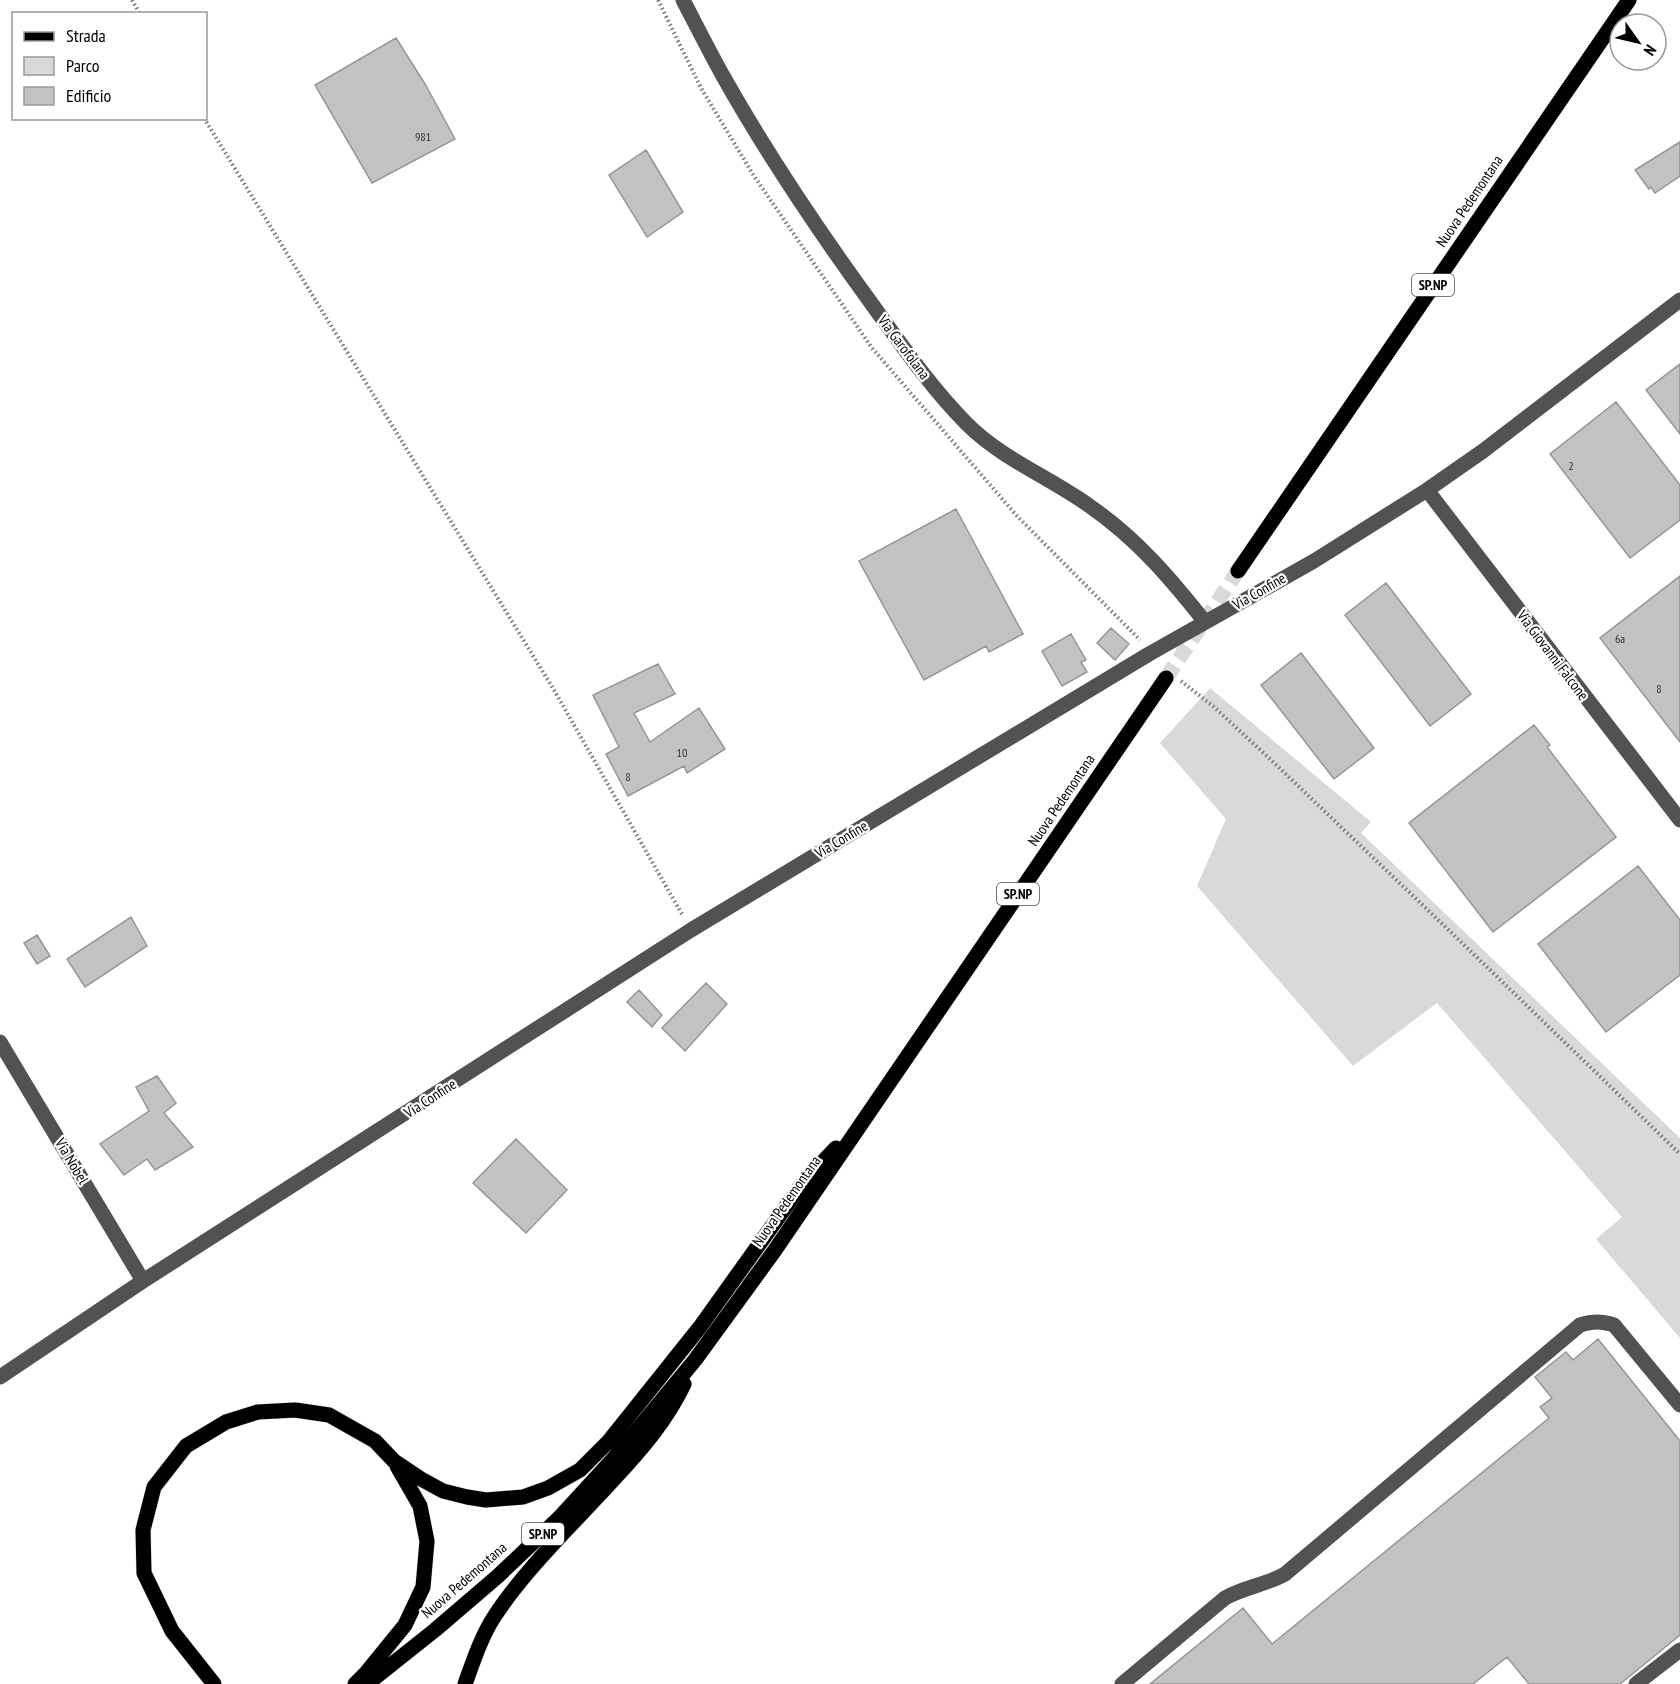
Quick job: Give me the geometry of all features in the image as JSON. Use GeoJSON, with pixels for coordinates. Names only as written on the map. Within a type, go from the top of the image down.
{"type":"FeatureCollection","features":[{"type":"Feature","properties":{"kind":"main road","name":"Nuova Pedemontana"},"geometry":{"type":"LineString","coordinates":[[1238,571],[1629,0]]}},
{"type":"Feature","properties":{"kind":"main road","name":"Nuova Pedemontana"},"geometry":{"type":"LineString","coordinates":[[367,1684],[498,1576],[560,1518],[614,1458],[695,1360],[775,1250],[1166,678]]}},
{"type":"Feature","properties":{"kind":"main road"},"geometry":{"type":"LineString","coordinates":[[214,1684],[172,1630],[144,1573],[143,1530],[154,1487],[186,1446],[226,1422],[258,1412],[295,1410],[329,1415],[375,1441],[394,1461],[443,1491],[486,1500],[522,1497],[548,1488],[580,1470],[609,1441],[700,1328],[803,1183],[870,1111]]}},
{"type":"Feature","properties":{"kind":"main road"},"geometry":{"type":"LineString","coordinates":[[465,1684],[493,1619],[508,1597],[641,1450],[678,1396],[695,1360]]}},
{"type":"Feature","properties":{"kind":"main road"},"geometry":{"type":"LineString","coordinates":[[355,1684],[405,1625],[423,1587],[427,1541],[420,1506],[394,1461]]}},
{"type":"Feature","properties":{"kind":"street","name":"Via Garofolana"},"geometry":{"type":"LineString","coordinates":[[683,0],[723,76],[764,146],[859,287],[924,375],[982,437],[1085,502],[1133,539],[1205,622]]}},
{"type":"Feature","properties":{"kind":"street","name":"Via Confine"},"geometry":{"type":"LineString","coordinates":[[0,1377],[143,1281],[691,930],[1149,654],[1314,561],[1427,490],[1483,451],[1680,300]]}},
{"type":"Feature","properties":{"kind":"street","name":"Via Giovanni Falcone"},"geometry":{"type":"LineString","coordinates":[[1427,490],[1680,820]]}},
{"type":"Feature","properties":{"kind":"street","name":"Via Nobel"},"geometry":{"type":"LineString","coordinates":[[0,1042],[143,1281]]}},
{"type":"Feature","properties":{"kind":"street"},"geometry":{"type":"LineString","coordinates":[[1122,1684],[1225,1598],[1234,1592],[1274,1581],[1285,1574],[1580,1325],[1592,1321],[1614,1325],[1680,1405]]}},
{"type":"Feature","properties":{"kind":"street"},"geometry":{"type":"LineString","coordinates":[[1636,1684],[1680,1650]]}},
{"type":"Feature","properties":{"kind":"path"},"geometry":{"type":"LineString","coordinates":[[205,120],[554,690],[691,930]]}},
{"type":"Feature","properties":{"kind":"path"},"geometry":{"type":"LineString","coordinates":[[1183,682],[1214,707],[1270,759],[1680,1154]]}},
{"type":"Feature","properties":{"kind":"green space"},"geometry":{"type":"Polygon","coordinates":[[[1210,688],[1371,822],[1361,833],[1680,1138],[1680,1338],[1596,1239],[1622,1217],[1437,1003],[1353,1066],[1197,886],[1226,819],[1160,743],[1210,688]]]}},
{"type":"Feature","properties":{"kind":"building"},"geometry":{"type":"Polygon","coordinates":[[[396,38],[425,84],[455,139],[372,183],[315,85],[396,38]]]}},
{"type":"Feature","properties":{"kind":"building"},"geometry":{"type":"Polygon","coordinates":[[[1680,142],[1680,176],[1655,193],[1651,187],[1649,189],[1635,170],[1680,142]]]}},
{"type":"Feature","properties":{"kind":"building"},"geometry":{"type":"Polygon","coordinates":[[[646,150],[683,212],[647,237],[609,175],[646,150]]]}},
{"type":"Feature","properties":{"kind":"building"},"geometry":{"type":"Polygon","coordinates":[[[1680,364],[1680,434],[1646,390],[1680,364]]]}},
{"type":"Feature","properties":{"kind":"building"},"geometry":{"type":"Polygon","coordinates":[[[1616,402],[1680,485],[1680,520],[1630,558],[1550,454],[1616,402]]]}},
{"type":"Feature","properties":{"kind":"building"},"geometry":{"type":"Polygon","coordinates":[[[956,509],[1023,634],[989,652],[986,646],[924,680],[859,561],[956,509]]]}},
{"type":"Feature","properties":{"kind":"building"},"geometry":{"type":"Polygon","coordinates":[[[1680,576],[1680,742],[1600,638],[1680,576]]]}},
{"type":"Feature","properties":{"kind":"building"},"geometry":{"type":"Polygon","coordinates":[[[1386,583],[1471,694],[1430,726],[1345,615],[1386,583]]]}},
{"type":"Feature","properties":{"kind":"building"},"geometry":{"type":"Polygon","coordinates":[[[1111,628],[1129,644],[1115,660],[1097,643],[1111,628]]]}},
{"type":"Feature","properties":{"kind":"building"},"geometry":{"type":"Polygon","coordinates":[[[1071,634],[1086,660],[1081,662],[1087,672],[1062,686],[1042,651],[1071,634]]]}},
{"type":"Feature","properties":{"kind":"building"},"geometry":{"type":"Polygon","coordinates":[[[1301,653],[1374,748],[1334,779],[1261,685],[1301,653]]]}},
{"type":"Feature","properties":{"kind":"building"},"geometry":{"type":"Polygon","coordinates":[[[658,664],[675,694],[634,713],[650,742],[699,708],[725,749],[687,773],[684,766],[628,796],[606,754],[619,747],[593,695],[658,664]]]}},
{"type":"Feature","properties":{"kind":"building"},"geometry":{"type":"Polygon","coordinates":[[[1534,725],[1550,745],[1547,747],[1616,837],[1493,932],[1409,823],[1534,725]]]}},
{"type":"Feature","properties":{"kind":"building"},"geometry":{"type":"Polygon","coordinates":[[[1638,866],[1680,920],[1680,975],[1606,1032],[1538,944],[1638,866]]]}},
{"type":"Feature","properties":{"kind":"building"},"geometry":{"type":"Polygon","coordinates":[[[131,917],[147,946],[85,987],[67,959],[131,917]]]}},
{"type":"Feature","properties":{"kind":"building"},"geometry":{"type":"Polygon","coordinates":[[[37,935],[50,956],[37,964],[24,943],[37,935]]]}},
{"type":"Feature","properties":{"kind":"building"},"geometry":{"type":"Polygon","coordinates":[[[706,983],[727,1004],[685,1051],[662,1028],[706,983]]]}},
{"type":"Feature","properties":{"kind":"building"},"geometry":{"type":"Polygon","coordinates":[[[639,990],[662,1015],[652,1027],[627,1002],[639,990]]]}},
{"type":"Feature","properties":{"kind":"building"},"geometry":{"type":"Polygon","coordinates":[[[157,1076],[176,1103],[164,1113],[193,1147],[155,1170],[147,1159],[124,1175],[100,1144],[149,1111],[136,1087],[157,1076]]]}},
{"type":"Feature","properties":{"kind":"building"},"geometry":{"type":"Polygon","coordinates":[[[516,1139],[567,1190],[526,1233],[473,1183],[516,1139]]]}},
{"type":"Feature","properties":{"kind":"building"},"geometry":{"type":"Polygon","coordinates":[[[1598,1339],[1680,1441],[1680,1635],[1620,1684],[1529,1684],[1507,1657],[1473,1684],[1150,1684],[1243,1608],[1272,1644],[1549,1418],[1540,1407],[1552,1398],[1535,1377],[1566,1352],[1573,1360],[1598,1339]]]}},
{"type":"Feature","properties":{"kind":"tunnel"},"geometry":{"type":"LineString","coordinates":[[1166,678],[1238,571]]}}]}
